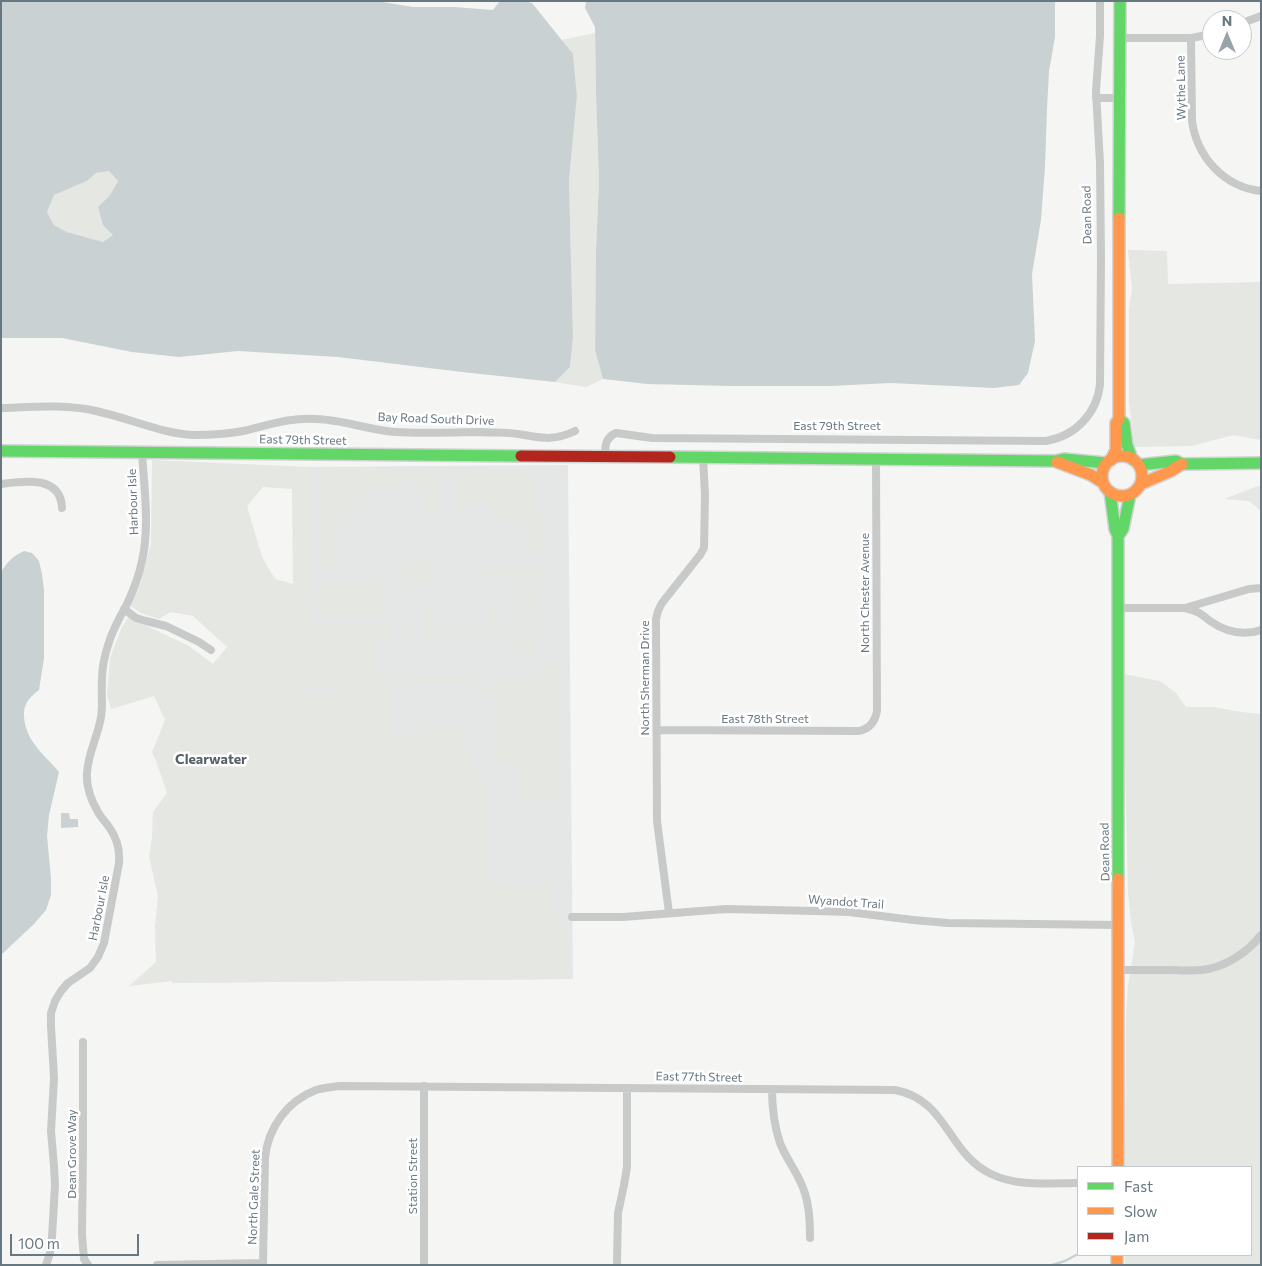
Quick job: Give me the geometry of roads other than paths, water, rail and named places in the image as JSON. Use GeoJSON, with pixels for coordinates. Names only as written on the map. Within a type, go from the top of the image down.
{"type":"FeatureCollection","features":[{"type":"Feature","properties":{"kind":"street","name":"Dean Road"},"geometry":{"type":"LineString","coordinates":[[1082,424],[1094,406],[1100,384],[1100,172],[1096,81],[1100,36],[1100,1]]}},
{"type":"Feature","properties":{"kind":"street"},"geometry":{"type":"LineString","coordinates":[[1119,419],[1124,423],[1128,451],[1142,472],[1140,484],[1135,492],[1122,497],[1110,492],[1102,482],[1102,472],[1116,450],[1116,423],[1119,419],[1120,1]]}},
{"type":"Feature","properties":{"kind":"street"},"geometry":{"type":"LineString","coordinates":[[1120,38],[1191,38],[1202,36]]}},
{"type":"Feature","properties":{"kind":"street","name":"Wythe Lane"},"geometry":{"type":"LineString","coordinates":[[1191,38],[1192,121],[1198,145],[1212,167],[1224,177],[1239,186],[1261,192]]}},
{"type":"Feature","properties":{"kind":"street"},"geometry":{"type":"LineString","coordinates":[[1096,98],[1120,98]]}},
{"type":"Feature","properties":{"kind":"street","name":"Bay Road South Drive"},"geometry":{"type":"LineString","coordinates":[[1,408],[55,407],[87,409],[168,432],[192,435],[243,431],[275,422],[306,419],[332,420],[377,430],[398,432],[509,433],[539,438],[552,438],[564,436],[575,431]]}},
{"type":"Feature","properties":{"kind":"street","name":"East 79th Street"},"geometry":{"type":"LineString","coordinates":[[605,457],[607,441],[616,433],[645,438],[1046,441],[1070,433],[1082,424]]}},
{"type":"Feature","properties":{"kind":"street","name":"East 79th Street"},"geometry":{"type":"LineString","coordinates":[[1,451],[876,460],[1055,461],[1064,459],[1108,462]]}},
{"type":"Feature","properties":{"kind":"street","name":"Harbour Isle"},"geometry":{"type":"LineString","coordinates":[[46,1265],[52,1237],[55,1179],[51,1131],[54,1078],[52,1013],[55,1001],[62,991],[68,984],[90,968],[101,952],[119,863],[115,837],[94,806],[88,787],[87,775],[88,761],[101,716],[102,678],[106,650],[139,573],[145,541],[146,525],[142,452]]}},
{"type":"Feature","properties":{"kind":"street"},"geometry":{"type":"LineString","coordinates":[[1108,462],[1119,457],[1128,457],[1135,462],[1176,461],[1182,464],[1261,463]]}},
{"type":"Feature","properties":{"kind":"street","name":"North Sherman Drive"},"geometry":{"type":"LineString","coordinates":[[668,913],[657,821],[656,616],[662,603],[704,548],[705,494],[703,458]]}},
{"type":"Feature","properties":{"kind":"street","name":"North Chester Avenue"},"geometry":{"type":"LineString","coordinates":[[871,725],[877,711],[876,460]]}},
{"type":"Feature","properties":{"kind":"street","name":"East 79th Street"},"geometry":{"type":"LineString","coordinates":[[1055,461],[1096,477],[1102,482]]}},
{"type":"Feature","properties":{"kind":"street"},"geometry":{"type":"LineString","coordinates":[[1140,484],[1171,471],[1182,464]]}},
{"type":"Feature","properties":{"kind":"street"},"geometry":{"type":"LineString","coordinates":[[1,484],[30,481],[49,485],[57,491],[62,499],[62,508]]}},
{"type":"Feature","properties":{"kind":"street","name":"Dean Road"},"geometry":{"type":"LineString","coordinates":[[1110,492],[1115,529],[1118,536],[1118,1166]]}},
{"type":"Feature","properties":{"kind":"street","name":"Dean Road"},"geometry":{"type":"LineString","coordinates":[[1118,536],[1123,529],[1130,495]]}},
{"type":"Feature","properties":{"kind":"street"},"geometry":{"type":"LineString","coordinates":[[1118,608],[1185,608],[1261,588]]}},
{"type":"Feature","properties":{"kind":"street"},"geometry":{"type":"LineString","coordinates":[[1185,608],[1197,612],[1227,630],[1246,633],[1254,633],[1261,630]]}},
{"type":"Feature","properties":{"kind":"street"},"geometry":{"type":"LineString","coordinates":[[124,609],[136,618],[166,626],[211,650]]}},
{"type":"Feature","properties":{"kind":"street","name":"East 78th Street"},"geometry":{"type":"LineString","coordinates":[[657,730],[859,731],[871,725]]}},
{"type":"Feature","properties":{"kind":"street","name":"Wyandot Trail"},"geometry":{"type":"LineString","coordinates":[[572,917],[623,917],[718,909],[849,912],[948,923],[1118,925]]}},
{"type":"Feature","properties":{"kind":"street"},"geometry":{"type":"LineString","coordinates":[[1118,970],[1205,969],[1224,964],[1241,954],[1261,935]]}},
{"type":"Feature","properties":{"kind":"street","name":"Dean Grove Way"},"geometry":{"type":"LineString","coordinates":[[82,1042],[84,1146],[82,1235],[84,1259],[88,1265]]}},
{"type":"Feature","properties":{"kind":"street","name":"East 77th Street"},"geometry":{"type":"LineString","coordinates":[[288,1108],[307,1094],[339,1086],[887,1090],[907,1093],[919,1098],[929,1106],[969,1158],[993,1175],[1024,1183],[1077,1183]]}},
{"type":"Feature","properties":{"kind":"street","name":"Station Street"},"geometry":{"type":"LineString","coordinates":[[424,1086],[424,1265]]}},
{"type":"Feature","properties":{"kind":"street"},"geometry":{"type":"LineString","coordinates":[[617,1264],[618,1213],[627,1167],[627,1088]]}},
{"type":"Feature","properties":{"kind":"street"},"geometry":{"type":"LineString","coordinates":[[772,1089],[773,1114],[777,1131],[804,1192],[810,1218],[810,1238]]}},
{"type":"Feature","properties":{"kind":"street","name":"North Gale Street"},"geometry":{"type":"LineString","coordinates":[[157,1265],[264,1263],[265,1155],[274,1126],[288,1108]]}},
{"type":"Feature","properties":{"kind":"waterway"},"geometry":{"type":"LineString","coordinates":[[1052,1265],[1077,1255]]}},
{"type":"Feature","properties":{"kind":"district","name":"Clearwater"},"geometry":{"type":"Point","coordinates":[211,759]}}]}
